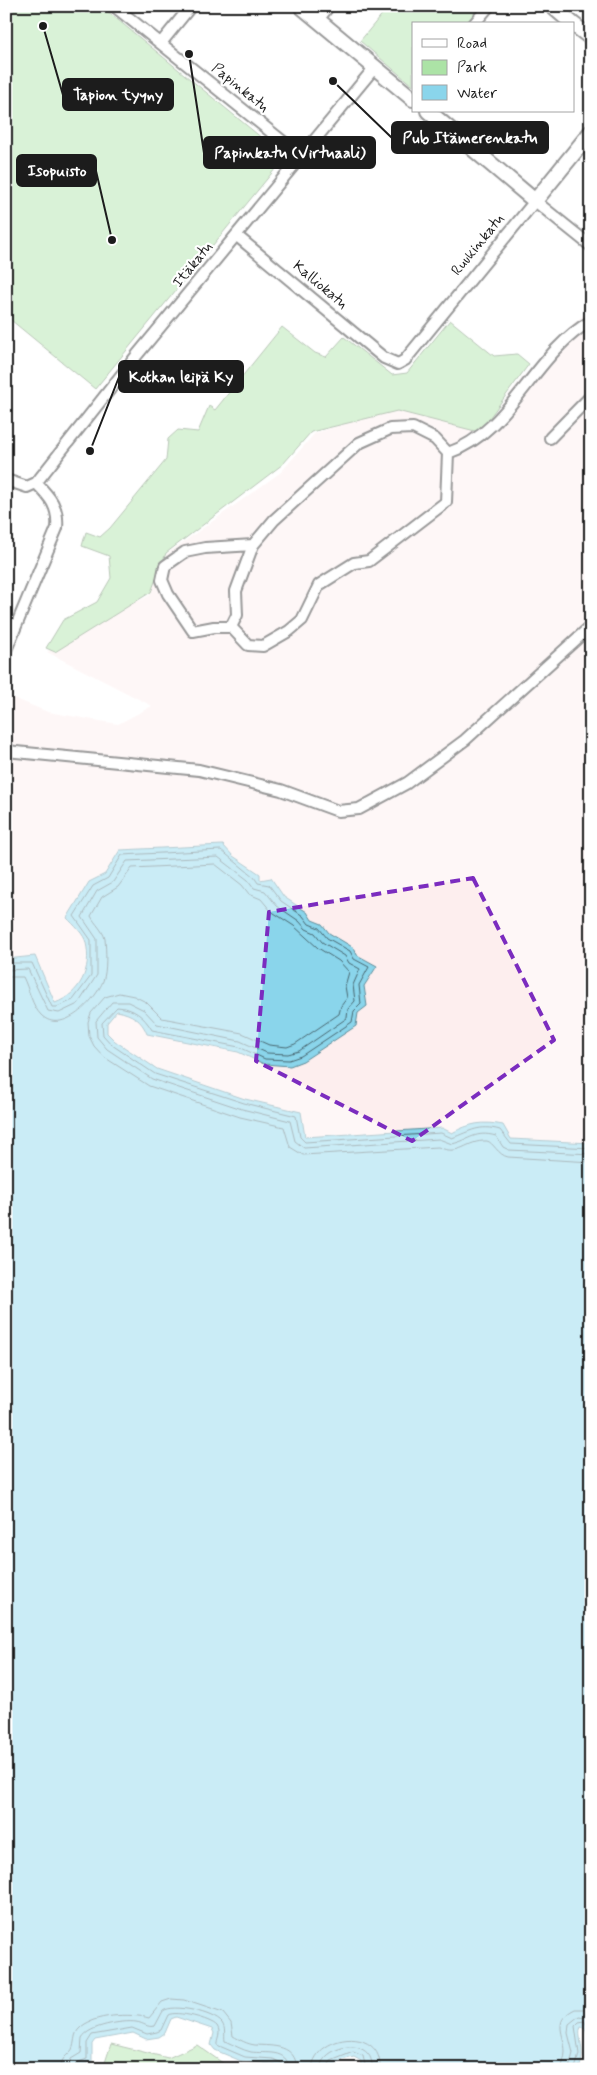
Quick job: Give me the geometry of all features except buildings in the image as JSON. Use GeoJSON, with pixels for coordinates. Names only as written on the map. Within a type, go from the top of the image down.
{"type":"FeatureCollection","features":[{"type":"Feature","properties":{"kind":"main road"},"geometry":{"type":"LineString","coordinates":[[301,6],[412,97]]}},
{"type":"Feature","properties":{"kind":"main road"},"geometry":{"type":"LineString","coordinates":[[552,6],[571,22]]}},
{"type":"Feature","properties":{"kind":"main road"},"geometry":{"type":"LineString","coordinates":[[574,25],[591,38]]}},
{"type":"Feature","properties":{"kind":"main road"},"geometry":{"type":"LineString","coordinates":[[429,112],[535,201]]}},
{"type":"Feature","properties":{"kind":"main road","name":"Ruukinkatu"},"geometry":{"type":"LineString","coordinates":[[535,201],[591,132]]}},
{"type":"Feature","properties":{"kind":"street","name":"Papinkatu"},"geometry":{"type":"LineString","coordinates":[[114,6],[301,156]]}},
{"type":"Feature","properties":{"kind":"street"},"geometry":{"type":"LineString","coordinates":[[161,44],[190,6]]}},
{"type":"Feature","properties":{"kind":"street"},"geometry":{"type":"LineString","coordinates":[[318,20],[329,6]]}},
{"type":"Feature","properties":{"kind":"street"},"geometry":{"type":"LineString","coordinates":[[476,22],[489,6]]}},
{"type":"Feature","properties":{"kind":"street","name":"Itäkatu"},"geometry":{"type":"LineString","coordinates":[[36,483],[114,383],[375,67]]}},
{"type":"Feature","properties":{"kind":"street"},"geometry":{"type":"LineString","coordinates":[[535,201],[591,246]]}},
{"type":"Feature","properties":{"kind":"street","name":"Ruukinkatu"},"geometry":{"type":"LineString","coordinates":[[384,358],[398,364],[405,360],[535,201]]}},
{"type":"Feature","properties":{"kind":"street","name":"Kalliokatu"},"geometry":{"type":"LineString","coordinates":[[236,236],[384,358]]}},
{"type":"Feature","properties":{"kind":"street"},"geometry":{"type":"LineString","coordinates":[[448,452],[464,447],[487,432],[555,350],[579,328],[591,321]]}},
{"type":"Feature","properties":{"kind":"street"},"geometry":{"type":"LineString","coordinates":[[550,438],[591,396]]}},
{"type":"Feature","properties":{"kind":"street"},"geometry":{"type":"LineString","coordinates":[[231,627],[237,616],[236,591],[253,545],[274,520],[359,443],[390,428],[413,428],[434,439],[448,452],[446,502],[369,561],[354,563],[319,585],[302,620],[289,631],[263,646],[248,645],[231,627],[214,627],[194,631],[189,628],[162,580],[165,566],[184,552],[205,548],[253,545]]}},
{"type":"Feature","properties":{"kind":"street"},"geometry":{"type":"LineString","coordinates":[[6,480],[27,487],[36,483],[53,502],[57,510],[57,528],[6,650]]}},
{"type":"Feature","properties":{"kind":"street"},"geometry":{"type":"LineString","coordinates":[[6,751],[199,770],[282,790],[338,811],[359,809],[407,783],[465,740],[591,626]]}},
{"type":"Feature","properties":{"kind":"highlighted area"},"geometry":{"type":"Polygon","coordinates":[[[473,878],[554,1040],[412,1141],[256,1061],[269,912],[473,878]]]}},
{"type":"Feature","properties":{"kind":"shaded area"},"geometry":{"type":"Polygon","coordinates":[[[591,308],[591,1143],[511,1139],[503,1125],[468,1124],[452,1133],[442,1128],[305,1137],[301,1112],[245,1099],[157,1069],[115,1041],[107,1033],[107,1023],[117,1011],[127,1013],[137,1019],[144,1026],[147,1034],[238,1052],[264,1064],[362,1011],[366,997],[364,986],[377,966],[357,955],[354,948],[329,933],[322,924],[312,920],[307,912],[284,897],[271,878],[260,880],[260,874],[233,856],[223,845],[120,850],[105,874],[89,882],[86,974],[70,997],[55,1003],[35,957],[6,959],[6,695],[48,712],[118,724],[152,706],[47,652],[128,598],[139,601],[150,595],[158,566],[168,553],[281,472],[315,433],[401,407],[408,414],[476,424],[491,418],[522,378],[562,334],[591,308]]]}},
{"type":"Feature","properties":{"kind":"green space"},"geometry":{"type":"Polygon","coordinates":[[[6,6],[101,6],[285,157],[95,389],[6,316],[6,6]]]}},
{"type":"Feature","properties":{"kind":"green space"},"geometry":{"type":"Polygon","coordinates":[[[389,6],[481,6],[469,22],[412,22],[412,85],[360,41],[389,6]]]}},
{"type":"Feature","properties":{"kind":"green space"},"geometry":{"type":"Polygon","coordinates":[[[450,320],[494,356],[517,354],[529,364],[479,432],[397,411],[311,432],[283,464],[166,553],[151,592],[55,652],[46,648],[63,620],[97,602],[111,578],[109,556],[82,546],[86,532],[100,537],[110,528],[166,460],[168,439],[178,430],[198,432],[209,406],[215,410],[282,327],[315,353],[326,357],[344,337],[392,375],[407,373],[450,320]]]}},
{"type":"Feature","properties":{"kind":"green space"},"geometry":{"type":"Polygon","coordinates":[[[111,2044],[168,2058],[197,2045],[227,2066],[224,2069],[103,2069],[111,2044]]]}},
{"type":"Feature","properties":{"kind":"water"},"geometry":{"type":"Polygon","coordinates":[[[223,845],[233,856],[260,874],[260,880],[271,878],[284,897],[307,912],[312,920],[322,924],[329,933],[354,948],[357,955],[377,966],[364,986],[367,1006],[358,1013],[356,1026],[303,1061],[290,1066],[264,1064],[238,1052],[147,1034],[136,1018],[117,1011],[107,1023],[107,1033],[115,1041],[157,1069],[245,1099],[301,1112],[305,1137],[442,1128],[452,1133],[471,1125],[489,1123],[503,1125],[511,1139],[591,1143],[591,2044],[585,2028],[581,2027],[582,2056],[579,2069],[360,2069],[361,2061],[354,2057],[342,2060],[329,2069],[281,2069],[272,2064],[241,2061],[215,2050],[211,2045],[214,2033],[212,2029],[176,2017],[171,2019],[165,2033],[159,2037],[146,2039],[133,2033],[95,2040],[92,2044],[92,2061],[74,2069],[6,2069],[6,959],[35,956],[55,1003],[64,999],[77,987],[82,979],[87,962],[85,940],[67,918],[89,882],[105,874],[120,850],[223,845]]]}},
{"type":"Feature","properties":{"kind":"place","name":"Tapion tyyny"},"geometry":{"type":"Point","coordinates":[43,26]}},
{"type":"Feature","properties":{"kind":"place","name":"Papinkatu (Virtuaali)"},"geometry":{"type":"Point","coordinates":[189,54]}},
{"type":"Feature","properties":{"kind":"place","name":"Pub Itämerenkatu"},"geometry":{"type":"Point","coordinates":[333,81]}},
{"type":"Feature","properties":{"kind":"place","name":"Isopuisto"},"geometry":{"type":"Point","coordinates":[112,240]}},
{"type":"Feature","properties":{"kind":"place","name":"Kotkan leipä Ky"},"geometry":{"type":"Point","coordinates":[90,451]}}]}
